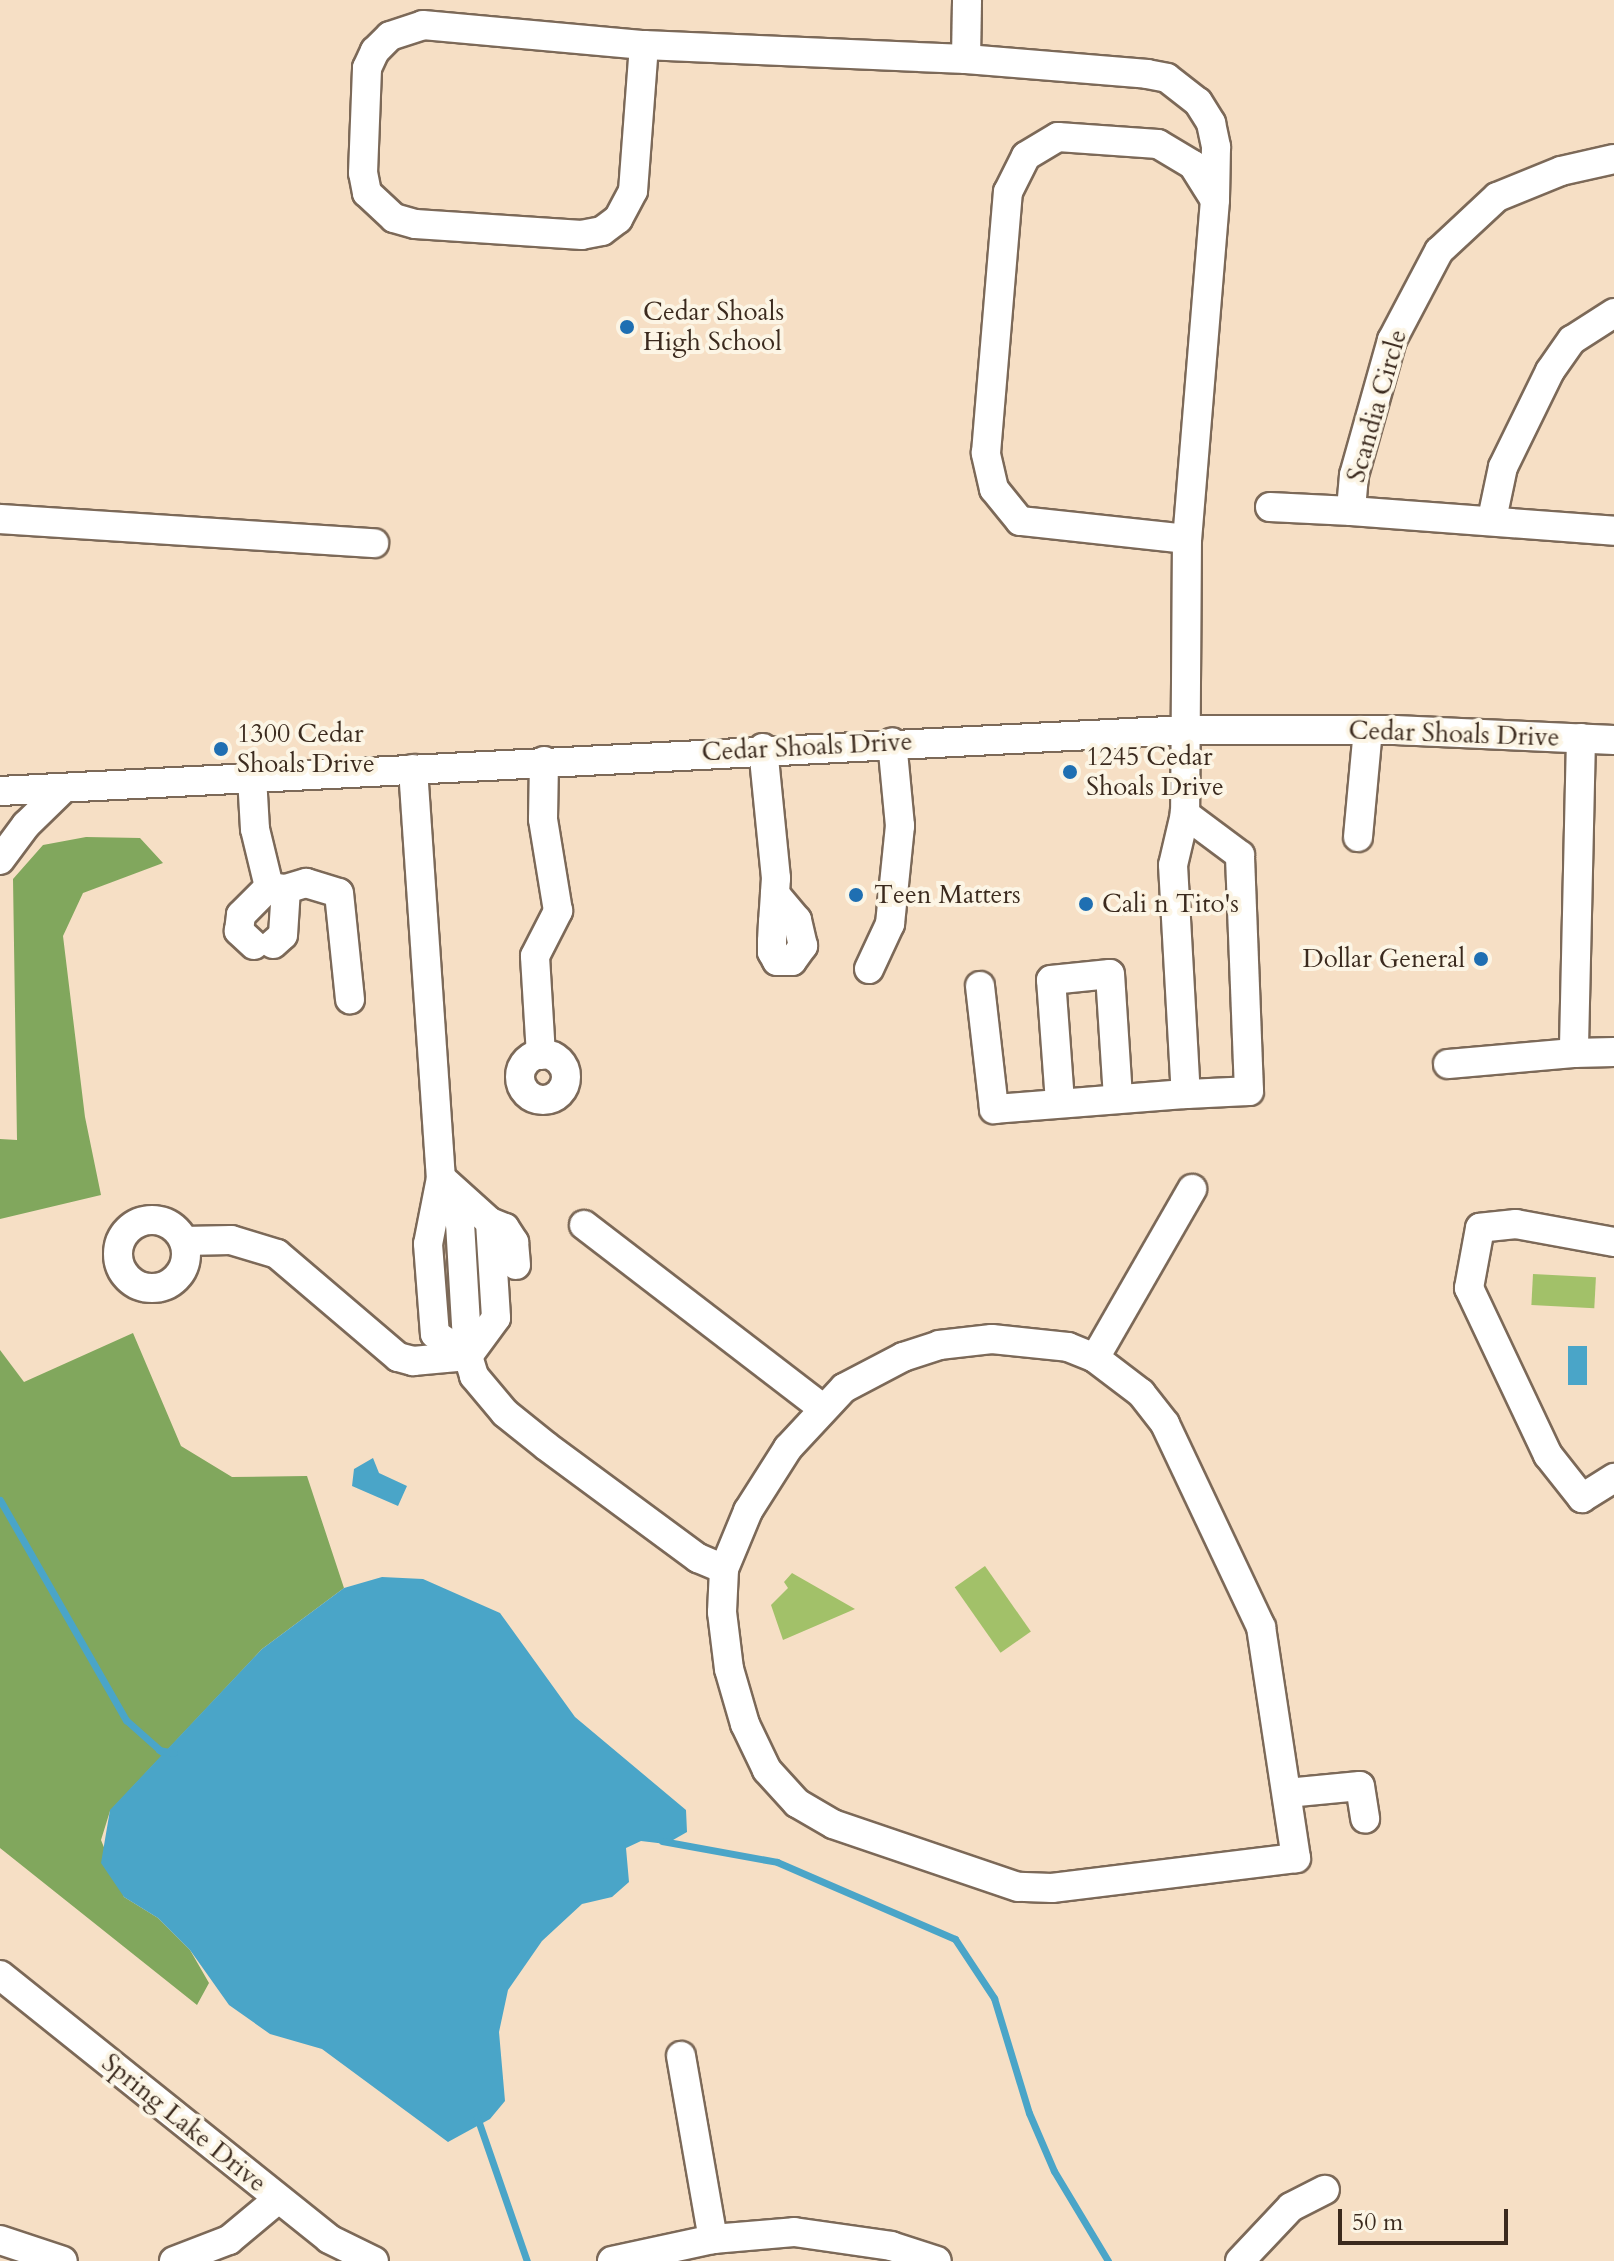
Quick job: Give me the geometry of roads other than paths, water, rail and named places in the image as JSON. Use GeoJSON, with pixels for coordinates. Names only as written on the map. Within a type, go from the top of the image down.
{"type":"FeatureCollection","features":[{"type":"Feature","properties":{"kind":"street"},"geometry":{"type":"LineString","coordinates":[[966,59],[967,0]]}},
{"type":"Feature","properties":{"kind":"street"},"geometry":{"type":"LineString","coordinates":[[644,45],[633,191],[618,219],[582,235],[415,224],[394,218],[367,193],[367,80],[375,51],[390,36],[423,25],[644,45],[966,59],[1167,78],[1198,102],[1211,123],[1215,200],[1187,539],[1189,730],[1185,814],[1173,865],[1186,1094]]}},
{"type":"Feature","properties":{"kind":"street"},"geometry":{"type":"LineString","coordinates":[[1187,539],[1020,521],[994,489],[986,453],[1008,192],[1026,156],[1058,137],[1158,144],[1193,165],[1215,200]]}},
{"type":"Feature","properties":{"kind":"street","name":"Scandia Circle"},"geometry":{"type":"LineString","coordinates":[[1614,159],[1561,171],[1497,197],[1439,251],[1392,340],[1354,475],[1351,511],[1492,519],[1614,531]]}},
{"type":"Feature","properties":{"kind":"street"},"geometry":{"type":"LineString","coordinates":[[1492,519],[1503,467],[1550,371],[1572,340],[1614,313]]}},
{"type":"Feature","properties":{"kind":"street"},"geometry":{"type":"LineString","coordinates":[[1270,507],[1351,511]]}},
{"type":"Feature","properties":{"kind":"street"},"geometry":{"type":"LineString","coordinates":[[0,519],[374,543]]}},
{"type":"Feature","properties":{"kind":"street","name":"Cedar Shoals Drive"},"geometry":{"type":"LineString","coordinates":[[0,791],[763,748],[1189,730],[1368,730],[1614,740]]}},
{"type":"Feature","properties":{"kind":"street"},"geometry":{"type":"LineString","coordinates":[[1358,837],[1368,730]]}},
{"type":"Feature","properties":{"kind":"street"},"geometry":{"type":"LineString","coordinates":[[1574,1053],[1581,738]]}},
{"type":"Feature","properties":{"kind":"street"},"geometry":{"type":"LineString","coordinates":[[869,969],[890,924],[900,826],[892,742]]}},
{"type":"Feature","properties":{"kind":"street"},"geometry":{"type":"LineString","coordinates":[[763,748],[775,894]]}},
{"type":"Feature","properties":{"kind":"street"},"geometry":{"type":"LineString","coordinates":[[541,1055],[535,956],[558,911],[543,819],[544,761]]}},
{"type":"Feature","properties":{"kind":"street"},"geometry":{"type":"LineString","coordinates":[[413,769],[441,1178],[460,1223],[468,1356],[474,1376],[505,1413],[698,1558],[724,1569]]}},
{"type":"Feature","properties":{"kind":"street"},"geometry":{"type":"LineString","coordinates":[[252,777],[255,829],[278,888],[283,935],[264,945],[239,931],[241,915],[278,888],[306,883],[339,893],[350,999]]}},
{"type":"Feature","properties":{"kind":"street"},"geometry":{"type":"LineString","coordinates":[[0,860],[26,825],[64,788]]}},
{"type":"Feature","properties":{"kind":"street"},"geometry":{"type":"LineString","coordinates":[[980,986],[994,1109],[1249,1091],[1240,855],[1185,814]]}},
{"type":"Feature","properties":{"kind":"street"},"geometry":{"type":"LineString","coordinates":[[1060,1102],[1051,980],[1110,974],[1118,1098]]}},
{"type":"Feature","properties":{"kind":"street"},"geometry":{"type":"LineString","coordinates":[[1448,1064],[1614,1052]]}},
{"type":"Feature","properties":{"kind":"street"},"geometry":{"type":"LineString","coordinates":[[441,1178],[490,1222],[505,1228],[514,1242],[516,1265]]}},
{"type":"Feature","properties":{"kind":"street"},"geometry":{"type":"LineString","coordinates":[[1095,1358],[1192,1189]]}},
{"type":"Feature","properties":{"kind":"street"},"geometry":{"type":"LineString","coordinates":[[184,1241],[231,1240],[277,1254],[398,1357],[413,1361],[468,1356],[496,1318],[490,1222]]}},
{"type":"Feature","properties":{"kind":"street"},"geometry":{"type":"LineString","coordinates":[[1614,1242],[1516,1224],[1480,1228],[1469,1288],[1548,1455],[1582,1498],[1614,1478]]}},
{"type":"Feature","properties":{"kind":"street"},"geometry":{"type":"LineString","coordinates":[[584,1225],[821,1407]]}},
{"type":"Feature","properties":{"kind":"street"},"geometry":{"type":"LineString","coordinates":[[1028,1340],[1095,1358],[1141,1393],[1165,1424],[1251,1603],[1266,1646],[1296,1858],[1052,1888],[986,1880],[833,1824],[787,1792],[767,1770],[745,1724],[729,1669],[722,1612],[724,1569],[748,1511],[821,1407],[872,1369],[939,1345],[1028,1340]]}},
{"type":"Feature","properties":{"kind":"street"},"geometry":{"type":"LineString","coordinates":[[1287,1793],[1360,1786],[1365,1819]]}},
{"type":"Feature","properties":{"kind":"street","name":"Spring Lake Drive"},"geometry":{"type":"LineString","coordinates":[[0,1975],[329,2239],[374,2261]]}},
{"type":"Feature","properties":{"kind":"street"},"geometry":{"type":"LineString","coordinates":[[681,2056],[713,2239]]}},
{"type":"Feature","properties":{"kind":"street"},"geometry":{"type":"LineString","coordinates":[[1240,2261],[1291,2207],[1325,2190]]}},
{"type":"Feature","properties":{"kind":"street"},"geometry":{"type":"LineString","coordinates":[[174,2261],[229,2240],[278,2199]]}},
{"type":"Feature","properties":{"kind":"street"},"geometry":{"type":"LineString","coordinates":[[612,2261],[713,2239],[794,2232],[845,2237],[937,2261]]}},
{"type":"Feature","properties":{"kind":"street"},"geometry":{"type":"LineString","coordinates":[[0,2240],[63,2261]]}},
{"type":"Feature","properties":{"kind":"water"},"geometry":{"type":"Polygon","coordinates":[[[1568,1346],[1587,1346],[1587,1385],[1568,1385],[1568,1346]]]}},
{"type":"Feature","properties":{"kind":"water"},"geometry":{"type":"Polygon","coordinates":[[[373,1458],[379,1473],[407,1486],[398,1506],[352,1486],[354,1469],[373,1458]]]}},
{"type":"Feature","properties":{"kind":"water"},"geometry":{"type":"Polygon","coordinates":[[[382,1577],[423,1579],[500,1613],[575,1717],[686,1810],[687,1832],[666,1844],[641,1841],[626,1848],[629,1882],[612,1897],[582,1904],[542,1941],[508,1990],[499,2032],[505,2101],[490,2119],[448,2142],[322,2049],[270,2034],[229,2005],[190,1950],[158,1918],[124,1897],[101,1863],[110,1810],[262,1649],[344,1588],[382,1577]]]}},
{"type":"Feature","properties":{"kind":"waterway"},"geometry":{"type":"LineString","coordinates":[[0,1500],[126,1720],[162,1752]]}},
{"type":"Feature","properties":{"kind":"waterway"},"geometry":{"type":"LineString","coordinates":[[159,1750],[174,1753]]}},
{"type":"Feature","properties":{"kind":"waterway"},"geometry":{"type":"LineString","coordinates":[[662,1841],[777,1862],[955,1939],[994,1998],[1029,2113],[1054,2171],[1108,2261]]}},
{"type":"Feature","properties":{"kind":"waterway"},"geometry":{"type":"LineString","coordinates":[[477,2117],[527,2261]]}},
{"type":"Feature","properties":{"kind":"place","name":"Cedar Shoals High School"},"geometry":{"type":"Point","coordinates":[627,327]}},
{"type":"Feature","properties":{"kind":"place","name":"1300 Cedar Shoals Drive"},"geometry":{"type":"Point","coordinates":[221,749]}},
{"type":"Feature","properties":{"kind":"place","name":"1245 Cedar Shoals Drive"},"geometry":{"type":"Point","coordinates":[1070,772]}},
{"type":"Feature","properties":{"kind":"place","name":"Teen Matters"},"geometry":{"type":"Point","coordinates":[856,895]}},
{"type":"Feature","properties":{"kind":"place","name":"Cali n Tito's"},"geometry":{"type":"Point","coordinates":[1086,904]}},
{"type":"Feature","properties":{"kind":"place","name":"Dollar General"},"geometry":{"type":"Point","coordinates":[1481,959]}}]}
